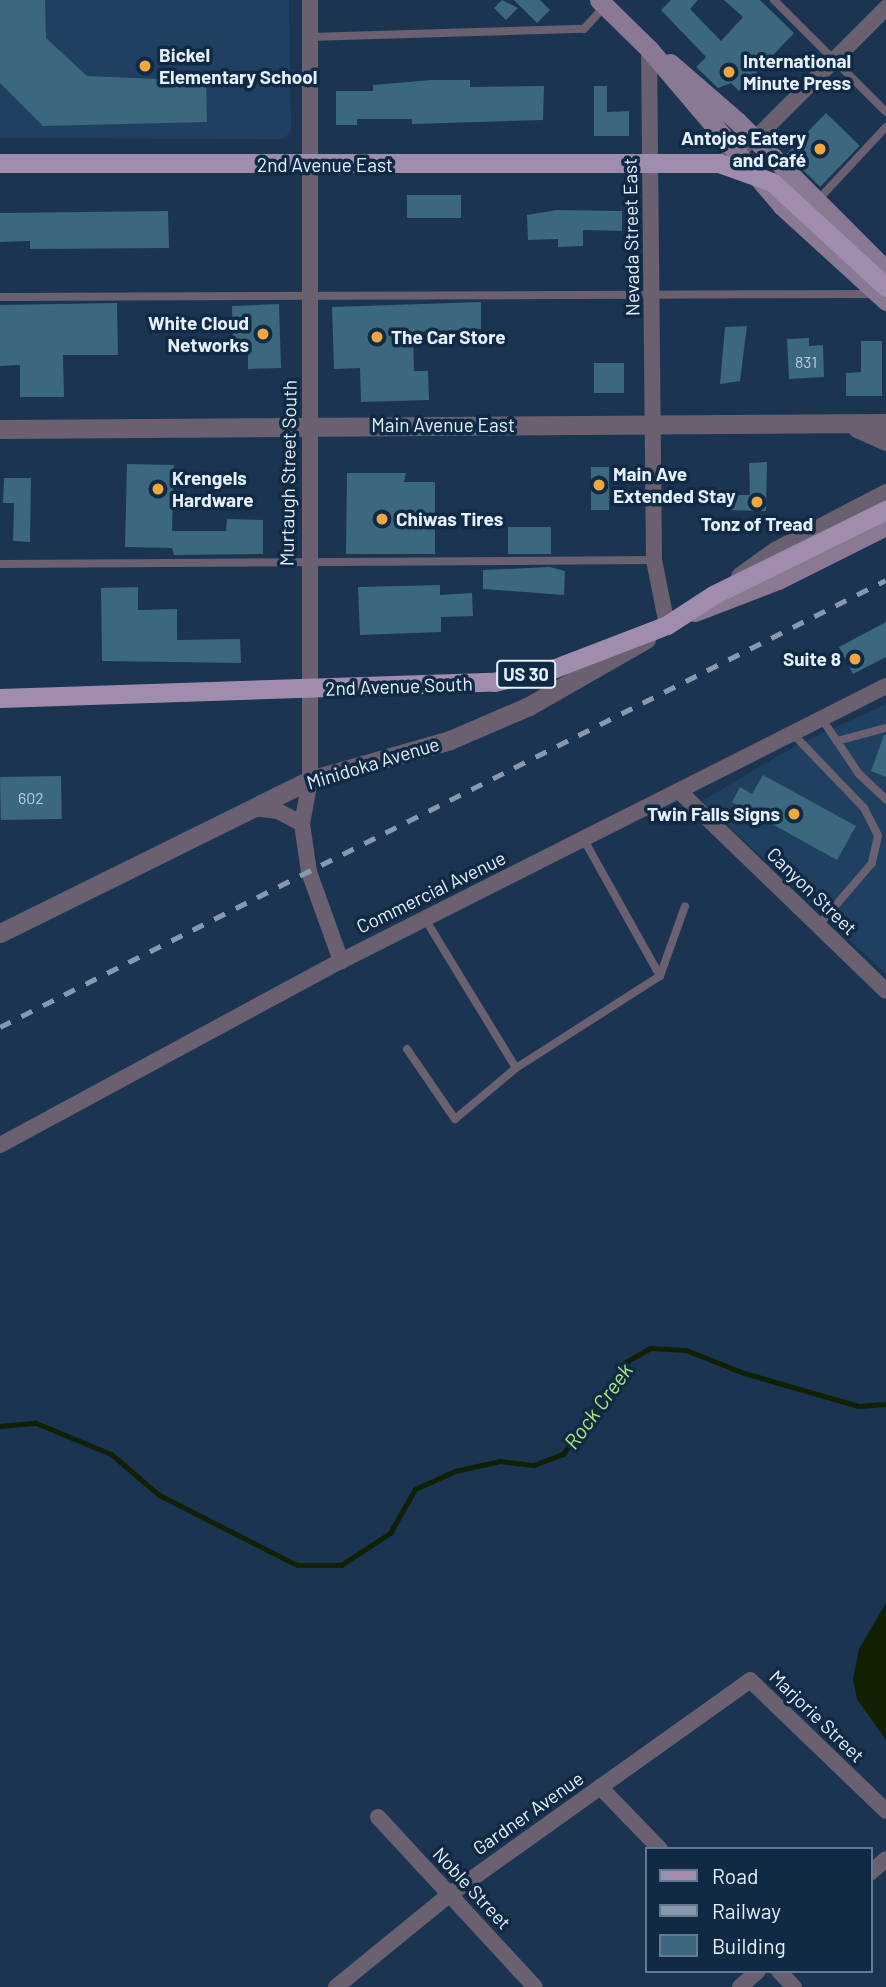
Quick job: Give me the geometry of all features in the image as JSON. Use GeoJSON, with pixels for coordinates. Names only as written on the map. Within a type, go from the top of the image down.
{"type":"FeatureCollection","features":[{"type":"Feature","properties":{"kind":"main road"},"geometry":{"type":"LineString","coordinates":[[602,3],[649,50],[727,158]]}},
{"type":"Feature","properties":{"kind":"main road"},"geometry":{"type":"LineString","coordinates":[[649,50],[693,79],[886,270]]}},
{"type":"Feature","properties":{"kind":"main road","name":"2nd Avenue East"},"geometry":{"type":"LineString","coordinates":[[0,163],[307,166],[650,164],[727,158],[793,199],[882,294]]}},
{"type":"Feature","properties":{"kind":"main road","name":"2nd Avenue South"},"geometry":{"type":"LineString","coordinates":[[0,698],[494,682],[555,668],[674,622],[713,595],[886,510]]}},
{"type":"Feature","properties":{"kind":"main road"},"geometry":{"type":"LineString","coordinates":[[674,622],[778,580],[886,526]]}},
{"type":"Feature","properties":{"kind":"street","name":"Murtaugh Street South"},"geometry":{"type":"LineString","coordinates":[[310,0],[307,166],[310,780],[302,824],[309,872],[341,961]]}},
{"type":"Feature","properties":{"kind":"street"},"geometry":{"type":"LineString","coordinates":[[727,158],[754,139],[886,8]]}},
{"type":"Feature","properties":{"kind":"street","name":"Nevada Street East"},"geometry":{"type":"LineString","coordinates":[[649,50],[654,293],[654,561],[674,622]]}},
{"type":"Feature","properties":{"kind":"street"},"geometry":{"type":"LineString","coordinates":[[839,423],[886,441]]}},
{"type":"Feature","properties":{"kind":"street","name":"Main Avenue East"},"geometry":{"type":"LineString","coordinates":[[0,429],[886,423]]}},
{"type":"Feature","properties":{"kind":"street"},"geometry":{"type":"LineString","coordinates":[[713,595],[775,551],[886,493]]}},
{"type":"Feature","properties":{"kind":"street","name":"Minidoka Avenue"},"geometry":{"type":"LineString","coordinates":[[0,933],[310,780],[483,727],[595,671],[674,622]]}},
{"type":"Feature","properties":{"kind":"street","name":"Commercial Avenue"},"geometry":{"type":"LineString","coordinates":[[0,1145],[341,961],[886,686]]}},
{"type":"Feature","properties":{"kind":"street","name":"Canyon Street"},"geometry":{"type":"LineString","coordinates":[[680,792],[886,991]]}},
{"type":"Feature","properties":{"kind":"street"},"geometry":{"type":"LineString","coordinates":[[253,808],[278,811],[302,824]]}},
{"type":"Feature","properties":{"kind":"street","name":"Gardner Avenue"},"geometry":{"type":"LineString","coordinates":[[336,1987],[449,1895],[750,1680]]}},
{"type":"Feature","properties":{"kind":"street","name":"Marjorie Street"},"geometry":{"type":"LineString","coordinates":[[750,1680],[886,1811]]}},
{"type":"Feature","properties":{"kind":"street"},"geometry":{"type":"LineString","coordinates":[[600,1787],[658,1847]]}},
{"type":"Feature","properties":{"kind":"street","name":"Noble Street"},"geometry":{"type":"LineString","coordinates":[[378,1817],[535,1987]]}},
{"type":"Feature","properties":{"kind":"street"},"geometry":{"type":"LineString","coordinates":[[872,1871],[886,1859]]}},
{"type":"Feature","properties":{"kind":"street"},"geometry":{"type":"LineString","coordinates":[[740,1987],[756,1973]]}},
{"type":"Feature","properties":{"kind":"street"},"geometry":{"type":"LineString","coordinates":[[781,1973],[794,1987]]}},
{"type":"Feature","properties":{"kind":"lane"},"geometry":{"type":"LineString","coordinates":[[774,0],[886,112]]}},
{"type":"Feature","properties":{"kind":"lane"},"geometry":{"type":"LineString","coordinates":[[309,37],[584,29],[602,3]]}},
{"type":"Feature","properties":{"kind":"lane"},"geometry":{"type":"LineString","coordinates":[[817,201],[886,127]]}},
{"type":"Feature","properties":{"kind":"lane"},"geometry":{"type":"LineString","coordinates":[[0,297],[882,294]]}},
{"type":"Feature","properties":{"kind":"lane"},"geometry":{"type":"LineString","coordinates":[[0,564],[307,566],[654,561]]}},
{"type":"Feature","properties":{"kind":"lane"},"geometry":{"type":"LineString","coordinates":[[822,719],[859,774],[886,799]]}},
{"type":"Feature","properties":{"kind":"lane"},"geometry":{"type":"LineString","coordinates":[[837,741],[886,728]]}},
{"type":"Feature","properties":{"kind":"lane"},"geometry":{"type":"LineString","coordinates":[[793,734],[864,808],[878,836],[872,863],[818,926]]}},
{"type":"Feature","properties":{"kind":"lane"},"geometry":{"type":"LineString","coordinates":[[584,840],[660,976]]}},
{"type":"Feature","properties":{"kind":"lane"},"geometry":{"type":"LineString","coordinates":[[407,1049],[455,1119],[516,1068],[660,976],[685,906]]}},
{"type":"Feature","properties":{"kind":"lane"},"geometry":{"type":"LineString","coordinates":[[425,919],[516,1068]]}},
{"type":"Feature","properties":{"kind":"shaded area","name":"Bickel Elementary School"},"geometry":{"type":"Polygon","coordinates":[[[0,0],[289,0],[291,131],[283,139],[0,138],[0,0]]]}},
{"type":"Feature","properties":{"kind":"shaded area"},"geometry":{"type":"Polygon","coordinates":[[[886,704],[886,974],[702,801],[795,746],[886,704]]]}},
{"type":"Feature","properties":{"kind":"shaded area"},"geometry":{"type":"Polygon","coordinates":[[[886,1603],[886,1740],[857,1699],[853,1679],[859,1649],[886,1603]]]}},
{"type":"Feature","properties":{"kind":"building"},"geometry":{"type":"Polygon","coordinates":[[[0,0],[45,0],[46,38],[87,76],[206,81],[207,122],[43,126],[0,83],[0,0]]]}},
{"type":"Feature","properties":{"kind":"building"},"geometry":{"type":"Polygon","coordinates":[[[502,0],[518,8],[506,20],[494,8],[502,0]]]}},
{"type":"Feature","properties":{"kind":"building"},"geometry":{"type":"Polygon","coordinates":[[[514,0],[540,0],[550,10],[537,23],[514,0]]]}},
{"type":"Feature","properties":{"kind":"building"},"geometry":{"type":"Polygon","coordinates":[[[671,0],[698,0],[690,9],[721,41],[743,17],[724,0],[760,0],[794,33],[739,91],[731,83],[718,88],[696,67],[706,57],[661,10],[671,0]]]}},
{"type":"Feature","properties":{"kind":"building"},"geometry":{"type":"Polygon","coordinates":[[[470,80],[470,87],[544,86],[543,120],[412,124],[412,119],[357,119],[357,125],[336,125],[336,91],[373,91],[373,85],[470,80]]]}},
{"type":"Feature","properties":{"kind":"building"},"geometry":{"type":"Polygon","coordinates":[[[594,86],[607,86],[607,112],[629,111],[629,136],[594,136],[594,86]]]}},
{"type":"Feature","properties":{"kind":"building"},"geometry":{"type":"Polygon","coordinates":[[[826,113],[860,146],[820,187],[786,154],[826,113]]]}},
{"type":"Feature","properties":{"kind":"building"},"geometry":{"type":"Polygon","coordinates":[[[407,195],[461,195],[461,218],[407,218],[407,195]]]}},
{"type":"Feature","properties":{"kind":"building"},"geometry":{"type":"Polygon","coordinates":[[[557,210],[622,211],[622,231],[583,230],[583,246],[558,247],[558,239],[528,240],[527,215],[557,210]]]}},
{"type":"Feature","properties":{"kind":"building"},"geometry":{"type":"Polygon","coordinates":[[[168,211],[169,248],[30,249],[30,241],[0,242],[0,213],[168,211]]]}},
{"type":"Feature","properties":{"kind":"building"},"geometry":{"type":"Polygon","coordinates":[[[481,302],[481,329],[413,332],[414,371],[428,371],[429,400],[361,402],[360,368],[334,369],[332,307],[481,302]]]}},
{"type":"Feature","properties":{"kind":"building"},"geometry":{"type":"Polygon","coordinates":[[[117,303],[118,355],[63,355],[64,397],[20,397],[20,365],[0,366],[0,305],[117,303]]]}},
{"type":"Feature","properties":{"kind":"building"},"geometry":{"type":"Polygon","coordinates":[[[279,304],[281,368],[248,369],[248,344],[233,344],[232,306],[279,304]]]}},
{"type":"Feature","properties":{"kind":"building"},"geometry":{"type":"Polygon","coordinates":[[[747,326],[740,381],[720,384],[725,327],[747,326]]]}},
{"type":"Feature","properties":{"kind":"building"},"geometry":{"type":"Polygon","coordinates":[[[809,338],[809,346],[823,345],[824,377],[789,379],[787,339],[809,338]]]}},
{"type":"Feature","properties":{"kind":"building"},"geometry":{"type":"Polygon","coordinates":[[[861,341],[882,341],[882,396],[846,396],[846,373],[861,372],[861,341]]]}},
{"type":"Feature","properties":{"kind":"building"},"geometry":{"type":"Polygon","coordinates":[[[594,363],[624,363],[624,393],[594,393],[594,363]]]}},
{"type":"Feature","properties":{"kind":"building"},"geometry":{"type":"Polygon","coordinates":[[[767,462],[766,511],[725,510],[725,495],[750,495],[749,463],[767,462]]]}},
{"type":"Feature","properties":{"kind":"building"},"geometry":{"type":"Polygon","coordinates":[[[127,464],[174,465],[172,531],[226,531],[227,519],[263,520],[263,554],[174,555],[172,548],[125,547],[127,464]]]}},
{"type":"Feature","properties":{"kind":"building"},"geometry":{"type":"Polygon","coordinates":[[[591,467],[609,467],[609,510],[591,510],[591,467]]]}},
{"type":"Feature","properties":{"kind":"building"},"geometry":{"type":"Polygon","coordinates":[[[347,473],[406,473],[404,482],[435,482],[435,554],[346,554],[347,473]]]}},
{"type":"Feature","properties":{"kind":"building"},"geometry":{"type":"Polygon","coordinates":[[[4,478],[31,478],[30,542],[13,541],[14,503],[3,503],[4,478]]]}},
{"type":"Feature","properties":{"kind":"building"},"geometry":{"type":"Polygon","coordinates":[[[508,527],[551,527],[551,554],[508,554],[508,527]]]}},
{"type":"Feature","properties":{"kind":"building"},"geometry":{"type":"Polygon","coordinates":[[[550,567],[565,571],[564,595],[483,589],[483,570],[550,567]]]}},
{"type":"Feature","properties":{"kind":"building"},"geometry":{"type":"Polygon","coordinates":[[[440,585],[440,595],[472,593],[473,616],[441,617],[441,632],[360,635],[358,587],[440,585]]]}},
{"type":"Feature","properties":{"kind":"building"},"geometry":{"type":"Polygon","coordinates":[[[138,587],[138,610],[177,609],[177,640],[240,639],[241,663],[102,661],[101,588],[138,587]]]}},
{"type":"Feature","properties":{"kind":"building"},"geometry":{"type":"Polygon","coordinates":[[[886,622],[886,657],[853,674],[839,647],[886,622]]]}},
{"type":"Feature","properties":{"kind":"building"},"geometry":{"type":"Polygon","coordinates":[[[886,735],[886,777],[871,771],[886,735]]]}},
{"type":"Feature","properties":{"kind":"building","name":"Twin Falls Signs"},"geometry":{"type":"Polygon","coordinates":[[[763,775],[856,826],[837,860],[732,802],[740,787],[752,794],[763,775]]]}},
{"type":"Feature","properties":{"kind":"building"},"geometry":{"type":"Polygon","coordinates":[[[61,776],[62,819],[1,820],[0,777],[61,776]]]}},
{"type":"Feature","properties":{"kind":"waterway","name":"Rock Creek"},"geometry":{"type":"LineString","coordinates":[[0,1426],[36,1423],[111,1454],[159,1495],[297,1565],[341,1565],[390,1533],[415,1489],[455,1471],[500,1461],[534,1465],[563,1454],[626,1362],[650,1348],[686,1350],[744,1373],[858,1406],[886,1404]]}},
{"type":"Feature","properties":{"kind":"railway"},"geometry":{"type":"LineString","coordinates":[[0,1027],[886,580]]}},
{"type":"Feature","properties":{"kind":"place","name":"Bickel Elementary School"},"geometry":{"type":"Point","coordinates":[145,66]}},
{"type":"Feature","properties":{"kind":"place","name":"International Minute Press"},"geometry":{"type":"Point","coordinates":[729,72]}},
{"type":"Feature","properties":{"kind":"place","name":"Antojos Eatery and Café"},"geometry":{"type":"Point","coordinates":[820,149]}},
{"type":"Feature","properties":{"kind":"place","name":"White Cloud Networks"},"geometry":{"type":"Point","coordinates":[263,334]}},
{"type":"Feature","properties":{"kind":"place","name":"The Car Store"},"geometry":{"type":"Point","coordinates":[377,337]}},
{"type":"Feature","properties":{"kind":"place","name":"Main Ave Extended Stay"},"geometry":{"type":"Point","coordinates":[599,485]}},
{"type":"Feature","properties":{"kind":"place","name":"Krengels Hardware"},"geometry":{"type":"Point","coordinates":[158,489]}},
{"type":"Feature","properties":{"kind":"place","name":"Tonz of Tread"},"geometry":{"type":"Point","coordinates":[757,502]}},
{"type":"Feature","properties":{"kind":"place","name":"Chiwas Tires"},"geometry":{"type":"Point","coordinates":[382,519]}},
{"type":"Feature","properties":{"kind":"place","name":"Suite 8"},"geometry":{"type":"Point","coordinates":[855,659]}},
{"type":"Feature","properties":{"kind":"place","name":"Twin Falls Signs"},"geometry":{"type":"Point","coordinates":[794,814]}}]}
